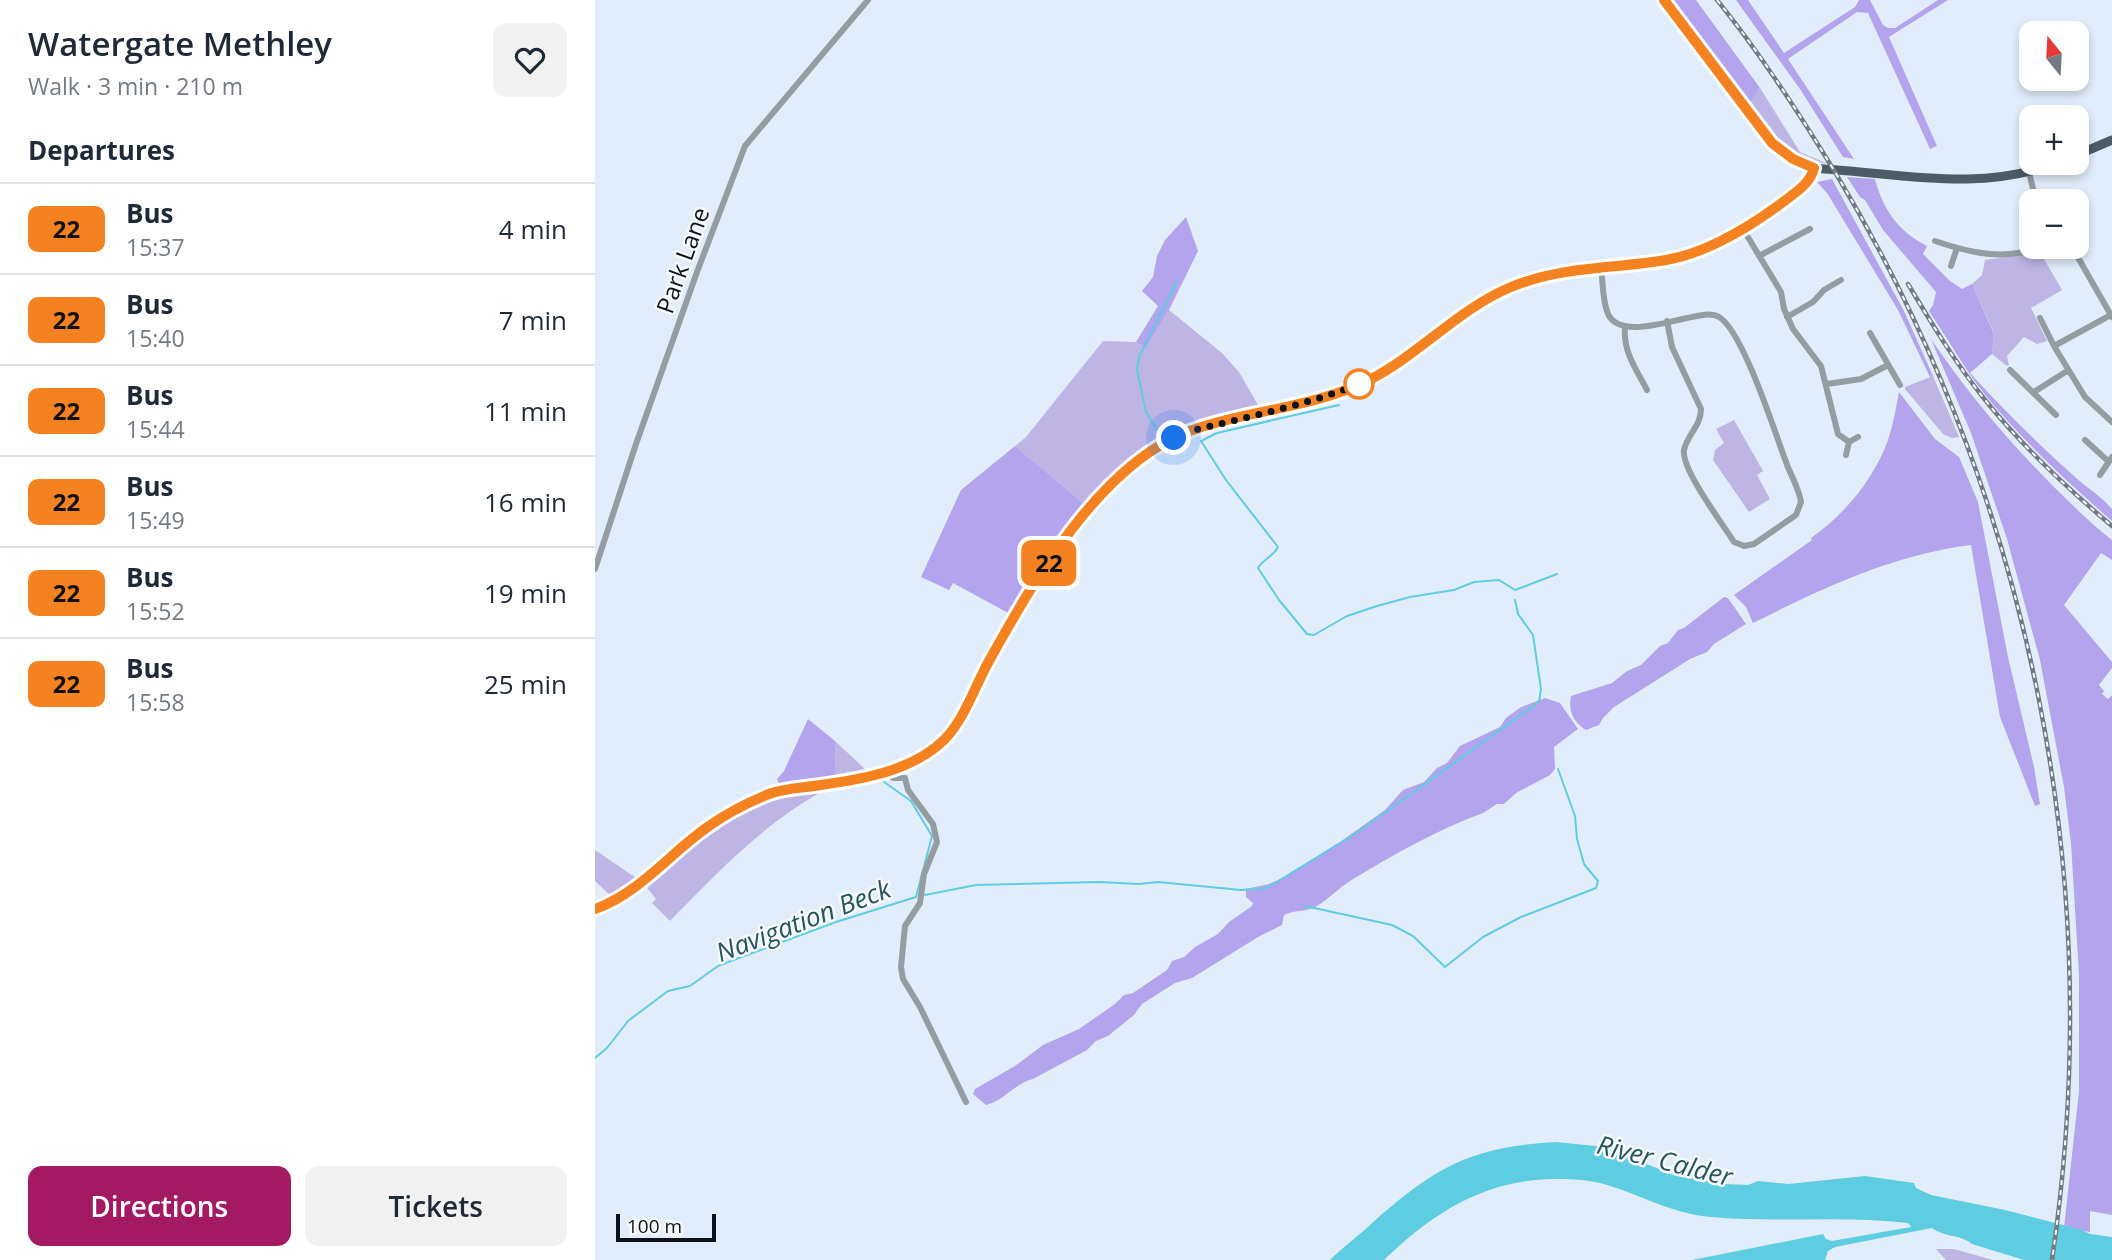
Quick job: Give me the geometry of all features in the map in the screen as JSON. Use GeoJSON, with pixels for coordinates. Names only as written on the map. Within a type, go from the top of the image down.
{"type":"FeatureCollection","features":[{"type":"Feature","properties":{"kind":"main road"},"geometry":{"type":"LineString","coordinates":[[1664,0],[1772,143],[1793,159],[1814,168],[1952,181],[2019,174]]}},
{"type":"Feature","properties":{"kind":"main road"},"geometry":{"type":"LineString","coordinates":[[2089,150],[2112,140]]}},
{"type":"Feature","properties":{"kind":"main road"},"geometry":{"type":"LineString","coordinates":[[595,909],[615,902],[708,827],[761,798],[782,790],[883,772],[910,763],[930,752],[952,730],[1011,621],[1083,515],[1108,487],[1151,452],[1191,431],[1344,391],[1369,380],[1492,296],[1543,276],[1681,257],[1713,245],[1743,229],[1804,186],[1811,178],[1814,168]]}},
{"type":"Feature","properties":{"kind":"street","name":"Park Lane"},"geometry":{"type":"LineString","coordinates":[[595,569],[688,297],[745,146],[868,0]]}},
{"type":"Feature","properties":{"kind":"street"},"geometry":{"type":"LineString","coordinates":[[1743,229],[1781,292],[1793,329],[1821,366],[1838,434],[1849,442]]}},
{"type":"Feature","properties":{"kind":"street"},"geometry":{"type":"LineString","coordinates":[[1759,256],[1810,229]]}},
{"type":"Feature","properties":{"kind":"street"},"geometry":{"type":"LineString","coordinates":[[1935,241],[1984,255],[2019,250]]}},
{"type":"Feature","properties":{"kind":"street"},"geometry":{"type":"LineString","coordinates":[[1951,267],[1957,248]]}},
{"type":"Feature","properties":{"kind":"street"},"geometry":{"type":"LineString","coordinates":[[2055,346],[2111,316],[2079,259]]}},
{"type":"Feature","properties":{"kind":"street"},"geometry":{"type":"LineString","coordinates":[[1601,266],[1607,312],[1613,321],[1625,327],[1703,315],[1717,316],[1725,323],[1758,383],[1801,502],[1796,515],[1754,544],[1744,547],[1734,542],[1685,465],[1685,448],[1698,425],[1701,409],[1672,347],[1667,321]]}},
{"type":"Feature","properties":{"kind":"street"},"geometry":{"type":"LineString","coordinates":[[1787,317],[1813,302],[1824,290],[1841,280]]}},
{"type":"Feature","properties":{"kind":"street"},"geometry":{"type":"LineString","coordinates":[[2040,318],[2067,370],[2085,397],[2111,420]]}},
{"type":"Feature","properties":{"kind":"street"},"geometry":{"type":"LineString","coordinates":[[1625,327],[1626,352],[1647,390]]}},
{"type":"Feature","properties":{"kind":"street"},"geometry":{"type":"LineString","coordinates":[[1870,333],[1901,386]]}},
{"type":"Feature","properties":{"kind":"street"},"geometry":{"type":"LineString","coordinates":[[1827,384],[1861,379],[1888,365]]}},
{"type":"Feature","properties":{"kind":"street"},"geometry":{"type":"LineString","coordinates":[[2010,370],[2056,415]]}},
{"type":"Feature","properties":{"kind":"street"},"geometry":{"type":"LineString","coordinates":[[2034,392],[2067,370]]}},
{"type":"Feature","properties":{"kind":"street"},"geometry":{"type":"LineString","coordinates":[[1846,455],[1849,442],[1858,437]]}},
{"type":"Feature","properties":{"kind":"street"},"geometry":{"type":"LineString","coordinates":[[2085,440],[2110,459],[2100,475]]}},
{"type":"Feature","properties":{"kind":"street"},"geometry":{"type":"LineString","coordinates":[[910,763],[905,778],[908,790],[933,824],[937,842],[924,874],[920,902],[905,926],[901,967],[903,979],[920,1007],[966,1102]]}},
{"type":"Feature","properties":{"kind":"street"},"geometry":{"type":"LineString","coordinates":[[883,772],[893,778],[905,778]]}},
{"type":"Feature","properties":{"kind":"shaded area"},"geometry":{"type":"Polygon","coordinates":[[[1672,0],[1696,0],[1760,88],[1749,105],[1672,0]]]}},
{"type":"Feature","properties":{"kind":"shaded area"},"geometry":{"type":"Polygon","coordinates":[[[1736,0],[1748,0],[1784,53],[1855,7],[1859,0],[1870,0],[1883,25],[1895,28],[1938,0],[1948,0],[1889,37],[1937,146],[1930,149],[1868,13],[1857,12],[1788,59],[1854,159],[1843,157],[1800,89],[1736,0]]]}},
{"type":"Feature","properties":{"kind":"shaded area"},"geometry":{"type":"Polygon","coordinates":[[[1760,88],[1800,152],[1828,164],[1803,156],[1773,135],[1749,105],[1760,88]]]}},
{"type":"Feature","properties":{"kind":"shaded area"},"geometry":{"type":"Polygon","coordinates":[[[1847,177],[1875,179],[1893,219],[1908,234],[1927,246],[1923,254],[1962,289],[1972,284],[1994,334],[1992,354],[1970,373],[2048,452],[2108,504],[2112,509],[2112,521],[2031,445],[1978,386],[1929,311],[1936,292],[1883,230],[1847,177]]]}},
{"type":"Feature","properties":{"kind":"shaded area"},"geometry":{"type":"Polygon","coordinates":[[[1832,179],[1904,311],[1933,376],[1930,377],[1898,310],[1827,193],[1817,182],[1832,179]]]}},
{"type":"Feature","properties":{"kind":"shaded area"},"geometry":{"type":"Polygon","coordinates":[[[1186,217],[1198,251],[1169,310],[1146,348],[1136,342],[1158,306],[1142,291],[1153,277],[1157,256],[1165,240],[1186,217]]]}},
{"type":"Feature","properties":{"kind":"shaded area"},"geometry":{"type":"Polygon","coordinates":[[[2019,255],[2019,259],[2044,259],[2062,290],[2031,308],[2047,341],[2037,344],[2024,337],[2007,356],[2007,366],[1992,354],[1994,333],[1972,284],[1982,275],[1985,260],[2019,255]]]}},
{"type":"Feature","properties":{"kind":"shaded area"},"geometry":{"type":"Polygon","coordinates":[[[1169,310],[1222,353],[1239,372],[1258,405],[1199,420],[1154,440],[1122,465],[1084,504],[1015,446],[1026,437],[1103,341],[1136,342],[1146,348],[1169,310]]]}},
{"type":"Feature","properties":{"kind":"shaded area"},"geometry":{"type":"Polygon","coordinates":[[[1931,339],[1974,398],[2022,453],[2090,522],[2112,540],[2112,560],[2101,553],[2064,605],[2112,662],[2112,668],[2099,685],[2104,691],[2102,694],[2108,699],[2112,695],[2112,1215],[2090,1211],[2090,1232],[2064,1228],[2079,1091],[2079,975],[2071,843],[2064,787],[2040,660],[2007,539],[1971,433],[1931,339]]]}},
{"type":"Feature","properties":{"kind":"shaded area"},"geometry":{"type":"Polygon","coordinates":[[[1933,376],[1959,437],[1952,438],[1943,434],[1905,389],[1933,376]]]}},
{"type":"Feature","properties":{"kind":"shaded area"},"geometry":{"type":"Polygon","coordinates":[[[1899,392],[1935,439],[1959,457],[1978,502],[2008,657],[2034,767],[2040,804],[2035,806],[2000,717],[1971,545],[1913,556],[1886,565],[1805,597],[1753,623],[1746,607],[1734,595],[1812,540],[1811,538],[1857,495],[1875,468],[1888,440],[1899,392]]]}},
{"type":"Feature","properties":{"kind":"shaded area"},"geometry":{"type":"Polygon","coordinates":[[[1734,420],[1763,471],[1757,475],[1770,499],[1749,512],[1713,460],[1715,450],[1724,443],[1716,429],[1734,420]]]}},
{"type":"Feature","properties":{"kind":"shaded area"},"geometry":{"type":"Polygon","coordinates":[[[1015,446],[1084,504],[1058,538],[1010,614],[953,583],[949,590],[921,577],[961,490],[1015,446]]]}},
{"type":"Feature","properties":{"kind":"shaded area"},"geometry":{"type":"Polygon","coordinates":[[[1724,597],[1728,598],[1746,624],[1714,644],[1707,652],[1690,659],[1614,707],[1599,725],[1586,730],[1578,723],[1571,711],[1571,696],[1612,683],[1627,671],[1641,665],[1660,646],[1668,643],[1678,630],[1724,597]]]}},
{"type":"Feature","properties":{"kind":"shaded area"},"geometry":{"type":"Polygon","coordinates":[[[1545,698],[1560,703],[1578,729],[1554,747],[1555,769],[1550,775],[1516,793],[1504,804],[1497,804],[1399,853],[1350,881],[1315,907],[1284,915],[1282,925],[1192,978],[1175,983],[1142,1004],[1134,1015],[1087,1050],[1021,1084],[998,1100],[986,1105],[973,1094],[975,1089],[1015,1066],[1043,1045],[1079,1029],[1124,995],[1133,993],[1167,970],[1172,961],[1184,957],[1195,947],[1218,934],[1229,922],[1252,906],[1253,903],[1246,897],[1246,889],[1283,878],[1340,842],[1385,810],[1403,790],[1424,782],[1437,768],[1447,763],[1460,746],[1500,727],[1506,718],[1521,707],[1545,698]]]}},
{"type":"Feature","properties":{"kind":"shaded area"},"geometry":{"type":"Polygon","coordinates":[[[808,719],[835,741],[836,775],[822,780],[780,786],[777,779],[784,771],[808,719]]]}},
{"type":"Feature","properties":{"kind":"shaded area"},"geometry":{"type":"Polygon","coordinates":[[[835,741],[865,769],[874,770],[822,780],[836,775],[835,741]]]}},
{"type":"Feature","properties":{"kind":"shaded area"},"geometry":{"type":"Polygon","coordinates":[[[821,789],[821,792],[759,835],[670,921],[652,903],[656,899],[645,885],[720,823],[772,798],[821,789]]]}},
{"type":"Feature","properties":{"kind":"shaded area"},"geometry":{"type":"Polygon","coordinates":[[[595,850],[636,878],[612,897],[595,881],[595,850]]]}},
{"type":"Feature","properties":{"kind":"shaded area"},"geometry":{"type":"Polygon","coordinates":[[[1936,1249],[1954,1249],[1993,1260],[1946,1260],[1936,1249]]]}},
{"type":"Feature","properties":{"kind":"water","name":"River Calder"},"geometry":{"type":"Polygon","coordinates":[[[1556,1142],[1605,1147],[1676,1176],[1725,1184],[1748,1185],[1758,1181],[1789,1184],[1865,1176],[1914,1183],[1916,1188],[1931,1195],[2005,1210],[2090,1234],[2112,1237],[2112,1260],[2024,1260],[1932,1228],[1835,1247],[1828,1251],[1825,1260],[1692,1260],[1823,1234],[1826,1239],[1832,1241],[1911,1227],[1908,1223],[1884,1221],[1736,1219],[1696,1215],[1668,1208],[1600,1183],[1552,1179],[1503,1186],[1460,1203],[1421,1228],[1384,1260],[1330,1260],[1393,1205],[1454,1164],[1499,1149],[1556,1142]]]}},
{"type":"Feature","properties":{"kind":"waterway"},"geometry":{"type":"LineString","coordinates":[[1162,438],[1146,412],[1137,370],[1139,357],[1177,281]]}},
{"type":"Feature","properties":{"kind":"waterway"},"geometry":{"type":"LineString","coordinates":[[1339,405],[1217,433],[1201,441],[1226,480],[1278,547],[1258,568],[1279,600],[1307,634],[1314,635],[1347,616],[1410,597],[1454,590],[1474,582],[1499,580],[1515,590],[1557,574]]}},
{"type":"Feature","properties":{"kind":"waterway"},"geometry":{"type":"LineString","coordinates":[[925,895],[976,885],[1099,882],[1158,882],[1241,890],[1267,888],[1358,832],[1539,702],[1541,689],[1533,635],[1518,614],[1515,600]]}},
{"type":"Feature","properties":{"kind":"waterway"},"geometry":{"type":"LineString","coordinates":[[1305,906],[1392,925],[1413,936],[1445,967],[1483,937],[1521,917],[1596,888],[1598,881],[1584,864],[1577,839],[1575,816],[1558,769]]}},
{"type":"Feature","properties":{"kind":"waterway","name":"Navigation Beck"},"geometry":{"type":"LineString","coordinates":[[595,1058],[607,1048],[628,1021],[668,991],[690,986],[718,966],[736,959],[836,922],[916,897],[932,836],[911,801],[884,782]]}},
{"type":"Feature","properties":{"kind":"railway"},"geometry":{"type":"LineString","coordinates":[[1717,0],[1764,63],[1835,172],[1903,297],[1960,427],[2005,560],[2038,697],[2060,836],[2069,976],[2067,1118],[2052,1260]]}},
{"type":"Feature","properties":{"kind":"railway"},"geometry":{"type":"LineString","coordinates":[[1908,284],[1954,358],[2000,418],[2046,466],[2112,526]]}},
{"type":"Feature","properties":{"kind":"bus line","name":"22"},"geometry":{"type":"LineString","coordinates":[[595,909],[615,902],[708,827],[768,794],[873,775],[910,763],[930,752],[952,730],[1011,621],[1083,515],[1132,465],[1160,446],[1191,431],[1301,404],[1369,380],[1475,306],[1531,280],[1587,268],[1666,260],[1701,250],[1763,217],[1804,186],[1811,178],[1814,168],[1793,159],[1772,143],[1664,0]]}},
{"type":"Feature","properties":{"kind":"route"},"geometry":{"type":"LineString","coordinates":[[1174,438],[1191,431],[1301,404],[1369,380],[1359,384]]}}]}
